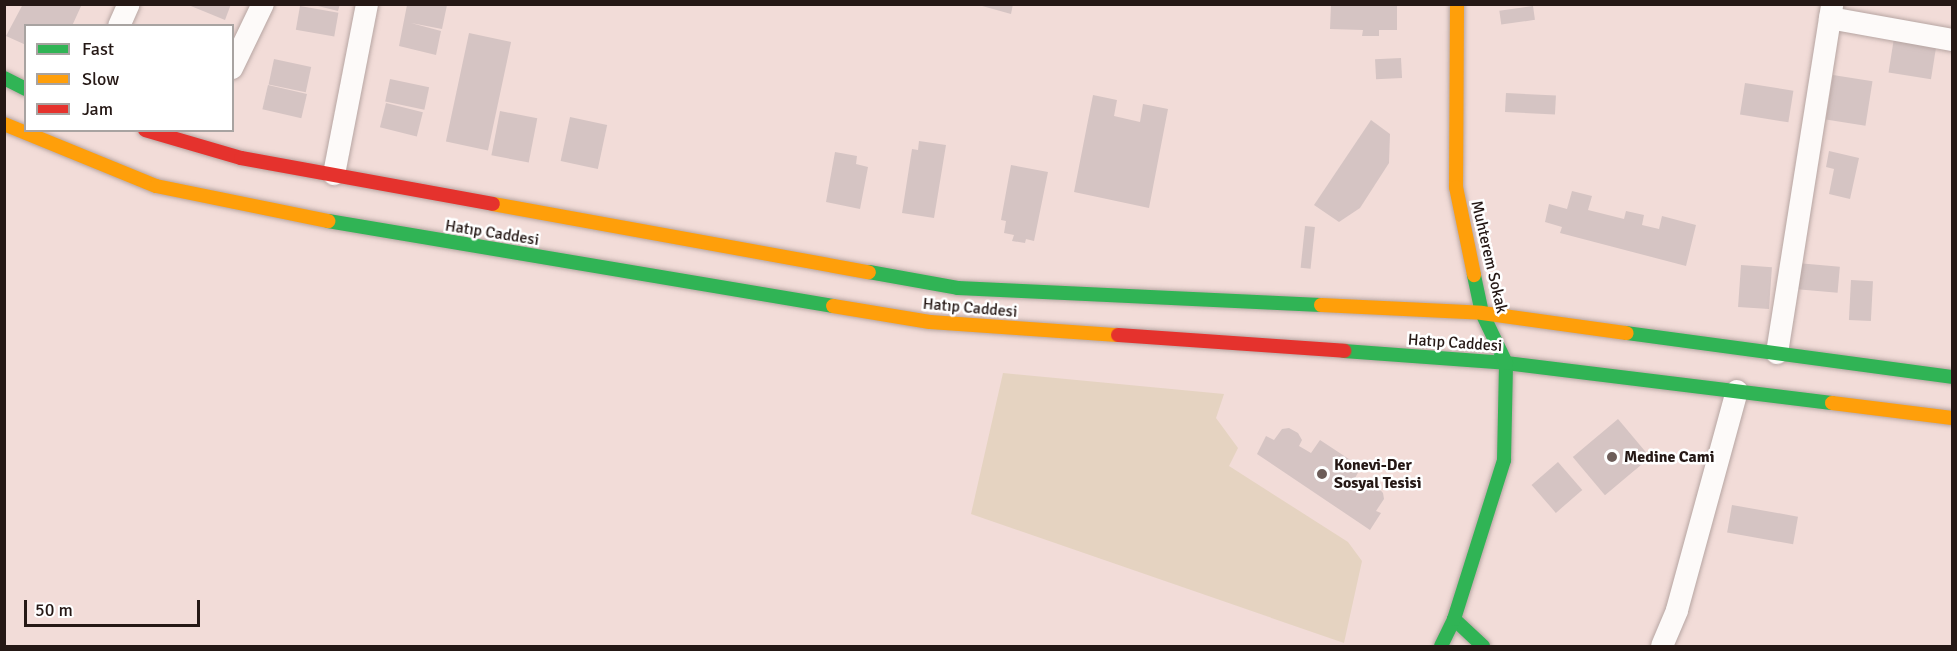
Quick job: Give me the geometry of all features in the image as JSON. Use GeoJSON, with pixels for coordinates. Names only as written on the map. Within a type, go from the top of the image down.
{"type":"FeatureCollection","features":[{"type":"Feature","properties":{"kind":"main road","name":"Muhterem Sokak"},"geometry":{"type":"LineString","coordinates":[[1441,646],[1454,619],[1504,460],[1506,363],[1482,313],[1456,187],[1457,4]]}},
{"type":"Feature","properties":{"kind":"main road"},"geometry":{"type":"LineString","coordinates":[[4,78],[24,88]]}},
{"type":"Feature","properties":{"kind":"main road","name":"Hatıp Caddesi"},"geometry":{"type":"LineString","coordinates":[[4,124],[156,186],[351,226],[930,322],[1506,363],[1953,418]]}},
{"type":"Feature","properties":{"kind":"main road","name":"Hatıp Caddesi"},"geometry":{"type":"LineString","coordinates":[[158,132],[199,138],[242,158],[958,288],[1482,313],[1953,377]]}},
{"type":"Feature","properties":{"kind":"main road"},"geometry":{"type":"LineString","coordinates":[[1454,619],[1483,646]]}},
{"type":"Feature","properties":{"kind":"street"},"geometry":{"type":"LineString","coordinates":[[120,24],[129,4]]}},
{"type":"Feature","properties":{"kind":"street"},"geometry":{"type":"LineString","coordinates":[[234,64],[263,4]]}},
{"type":"Feature","properties":{"kind":"street"},"geometry":{"type":"LineString","coordinates":[[334,174],[367,4]]}},
{"type":"Feature","properties":{"kind":"street"},"geometry":{"type":"LineString","coordinates":[[1777,353],[1831,11],[1953,40]]}},
{"type":"Feature","properties":{"kind":"street"},"geometry":{"type":"LineString","coordinates":[[1662,646],[1677,610],[1737,391]]}},
{"type":"Feature","properties":{"kind":"shaded area"},"geometry":{"type":"Polygon","coordinates":[[[1003,373],[1224,394],[1216,418],[1238,448],[1229,466],[1348,542],[1362,561],[1344,643],[971,514],[1003,373]]]}},
{"type":"Feature","properties":{"kind":"building"},"geometry":{"type":"Polygon","coordinates":[[[23,4],[82,4],[73,24],[24,24],[24,44],[6,36],[23,4]]]}},
{"type":"Feature","properties":{"kind":"building"},"geometry":{"type":"Polygon","coordinates":[[[186,4],[231,4],[225,20],[186,4]]]}},
{"type":"Feature","properties":{"kind":"building"},"geometry":{"type":"Polygon","coordinates":[[[310,4],[340,4],[338,11],[310,4]]]}},
{"type":"Feature","properties":{"kind":"building"},"geometry":{"type":"Polygon","coordinates":[[[975,4],[1013,4],[1011,14],[975,4]]]}},
{"type":"Feature","properties":{"kind":"building"},"geometry":{"type":"Polygon","coordinates":[[[1331,4],[1397,4],[1397,30],[1379,30],[1379,36],[1362,36],[1363,30],[1330,29],[1331,4]]]}},
{"type":"Feature","properties":{"kind":"building"},"geometry":{"type":"Polygon","coordinates":[[[407,5],[447,5],[442,29],[411,23],[441,31],[436,55],[399,46],[407,5]]]}},
{"type":"Feature","properties":{"kind":"building"},"geometry":{"type":"Polygon","coordinates":[[[300,6],[338,13],[334,36],[296,30],[300,6]]]}},
{"type":"Feature","properties":{"kind":"building"},"geometry":{"type":"Polygon","coordinates":[[[1533,6],[1535,20],[1501,25],[1499,11],[1533,6]]]}},
{"type":"Feature","properties":{"kind":"building"},"geometry":{"type":"Polygon","coordinates":[[[469,33],[511,42],[488,151],[446,142],[469,33]]]}},
{"type":"Feature","properties":{"kind":"building"},"geometry":{"type":"Polygon","coordinates":[[[1894,38],[1936,45],[1931,79],[1889,73],[1894,38]]]}},
{"type":"Feature","properties":{"kind":"building"},"geometry":{"type":"Polygon","coordinates":[[[1401,58],[1402,78],[1376,79],[1375,59],[1401,58]]]}},
{"type":"Feature","properties":{"kind":"building"},"geometry":{"type":"Polygon","coordinates":[[[274,59],[311,67],[306,92],[269,84],[274,59]]]}},
{"type":"Feature","properties":{"kind":"building"},"geometry":{"type":"Polygon","coordinates":[[[1833,75],[1873,81],[1865,126],[1826,119],[1833,75]]]}},
{"type":"Feature","properties":{"kind":"building"},"geometry":{"type":"Polygon","coordinates":[[[390,79],[429,87],[424,110],[385,101],[390,79]]]}},
{"type":"Feature","properties":{"kind":"building"},"geometry":{"type":"Polygon","coordinates":[[[1745,83],[1793,91],[1788,122],[1740,115],[1745,83]]]}},
{"type":"Feature","properties":{"kind":"building"},"geometry":{"type":"Polygon","coordinates":[[[268,85],[307,94],[301,118],[262,109],[268,85]]]}},
{"type":"Feature","properties":{"kind":"building"},"geometry":{"type":"Polygon","coordinates":[[[1506,93],[1556,96],[1555,115],[1505,112],[1506,93]]]}},
{"type":"Feature","properties":{"kind":"building"},"geometry":{"type":"Polygon","coordinates":[[[1093,95],[1117,100],[1114,116],[1140,122],[1143,104],[1168,109],[1149,208],[1074,192],[1093,95]]]}},
{"type":"Feature","properties":{"kind":"building"},"geometry":{"type":"Polygon","coordinates":[[[386,103],[423,112],[417,136],[380,127],[386,103]]]}},
{"type":"Feature","properties":{"kind":"building"},"geometry":{"type":"Polygon","coordinates":[[[500,111],[537,118],[529,162],[491,155],[500,111]]]}},
{"type":"Feature","properties":{"kind":"building"},"geometry":{"type":"Polygon","coordinates":[[[570,117],[607,125],[598,169],[561,161],[570,117]]]}},
{"type":"Feature","properties":{"kind":"building"},"geometry":{"type":"Polygon","coordinates":[[[1371,120],[1390,134],[1389,163],[1360,208],[1339,222],[1314,205],[1371,120]]]}},
{"type":"Feature","properties":{"kind":"building"},"geometry":{"type":"Polygon","coordinates":[[[919,141],[946,145],[934,218],[902,213],[912,149],[918,150],[919,141]]]}},
{"type":"Feature","properties":{"kind":"building"},"geometry":{"type":"Polygon","coordinates":[[[1829,151],[1859,158],[1850,199],[1829,194],[1834,169],[1826,167],[1829,151]]]}},
{"type":"Feature","properties":{"kind":"building"},"geometry":{"type":"Polygon","coordinates":[[[835,152],[857,156],[856,164],[868,167],[860,209],[826,202],[835,152]]]}},
{"type":"Feature","properties":{"kind":"building"},"geometry":{"type":"Polygon","coordinates":[[[1011,165],[1048,172],[1034,241],[1026,239],[1025,243],[1012,241],[1014,235],[1004,233],[1006,221],[1001,220],[1011,165]]]}},
{"type":"Feature","properties":{"kind":"building"},"geometry":{"type":"Polygon","coordinates":[[[1572,191],[1592,196],[1588,210],[1624,219],[1626,211],[1644,215],[1642,225],[1659,229],[1662,216],[1696,225],[1686,266],[1560,233],[1562,227],[1545,222],[1549,204],[1567,209],[1572,191]]]}},
{"type":"Feature","properties":{"kind":"building"},"geometry":{"type":"Polygon","coordinates":[[[1305,226],[1315,227],[1311,269],[1301,268],[1305,226]]]}},
{"type":"Feature","properties":{"kind":"building"},"geometry":{"type":"Polygon","coordinates":[[[1797,263],[1840,267],[1838,293],[1795,289],[1797,263]]]}},
{"type":"Feature","properties":{"kind":"building"},"geometry":{"type":"Polygon","coordinates":[[[1741,265],[1772,267],[1769,309],[1738,307],[1741,265]]]}},
{"type":"Feature","properties":{"kind":"building"},"geometry":{"type":"Polygon","coordinates":[[[1851,280],[1873,281],[1871,321],[1849,320],[1851,280]]]}},
{"type":"Feature","properties":{"kind":"building","name":"Medine Cami"},"geometry":{"type":"Polygon","coordinates":[[[1618,419],[1650,457],[1605,495],[1573,457],[1618,419]]]}},
{"type":"Feature","properties":{"kind":"building","name":"Konevi-Der Sosyal Tesisi"},"geometry":{"type":"Polygon","coordinates":[[[1289,428],[1298,433],[1302,440],[1299,446],[1311,453],[1320,440],[1361,467],[1354,480],[1362,487],[1374,483],[1383,493],[1384,499],[1376,511],[1381,513],[1370,530],[1257,454],[1266,436],[1274,440],[1282,429],[1289,428]]]}},
{"type":"Feature","properties":{"kind":"building"},"geometry":{"type":"Polygon","coordinates":[[[1558,462],[1582,490],[1556,513],[1532,485],[1558,462]]]}},
{"type":"Feature","properties":{"kind":"building"},"geometry":{"type":"Polygon","coordinates":[[[1732,505],[1798,517],[1793,544],[1727,533],[1732,505]]]}},
{"type":"Feature","properties":{"kind":"traffic: fast"},"geometry":{"type":"LineString","coordinates":[[4,78],[24,88]]}},
{"type":"Feature","properties":{"kind":"traffic: fast"},"geometry":{"type":"LineString","coordinates":[[328,221],[833,306]]}},
{"type":"Feature","properties":{"kind":"traffic: fast"},"geometry":{"type":"LineString","coordinates":[[869,272],[958,288],[1321,305]]}},
{"type":"Feature","properties":{"kind":"traffic: fast"},"geometry":{"type":"LineString","coordinates":[[1441,646],[1454,619],[1504,460],[1506,363],[1482,313],[1474,275]]}},
{"type":"Feature","properties":{"kind":"traffic: fast"},"geometry":{"type":"LineString","coordinates":[[1627,333],[1952,377]]}},
{"type":"Feature","properties":{"kind":"traffic: fast"},"geometry":{"type":"LineString","coordinates":[[1344,351],[1506,363],[1832,403]]}},
{"type":"Feature","properties":{"kind":"traffic: fast"},"geometry":{"type":"LineString","coordinates":[[1454,619],[1483,646]]}},
{"type":"Feature","properties":{"kind":"traffic: slow"},"geometry":{"type":"LineString","coordinates":[[1457,4],[1456,187],[1474,275]]}},
{"type":"Feature","properties":{"kind":"traffic: slow"},"geometry":{"type":"LineString","coordinates":[[4,124],[156,186],[328,221]]}},
{"type":"Feature","properties":{"kind":"traffic: slow"},"geometry":{"type":"LineString","coordinates":[[493,204],[869,272]]}},
{"type":"Feature","properties":{"kind":"traffic: slow"},"geometry":{"type":"LineString","coordinates":[[1321,305],[1482,313],[1627,333]]}},
{"type":"Feature","properties":{"kind":"traffic: slow"},"geometry":{"type":"LineString","coordinates":[[833,306],[930,322],[1118,335]]}},
{"type":"Feature","properties":{"kind":"traffic: slow"},"geometry":{"type":"LineString","coordinates":[[1832,403],[1952,418]]}},
{"type":"Feature","properties":{"kind":"traffic: jam"},"geometry":{"type":"LineString","coordinates":[[152,132],[241,158],[493,204]]}},
{"type":"Feature","properties":{"kind":"traffic: jam"},"geometry":{"type":"LineString","coordinates":[[1118,335],[1344,351]]}},
{"type":"Feature","properties":{"kind":"place","name":"Medine Cami"},"geometry":{"type":"Point","coordinates":[1612,457]}},
{"type":"Feature","properties":{"kind":"place","name":"Konevi-Der Sosyal Tesisi"},"geometry":{"type":"Point","coordinates":[1322,474]}}]}
